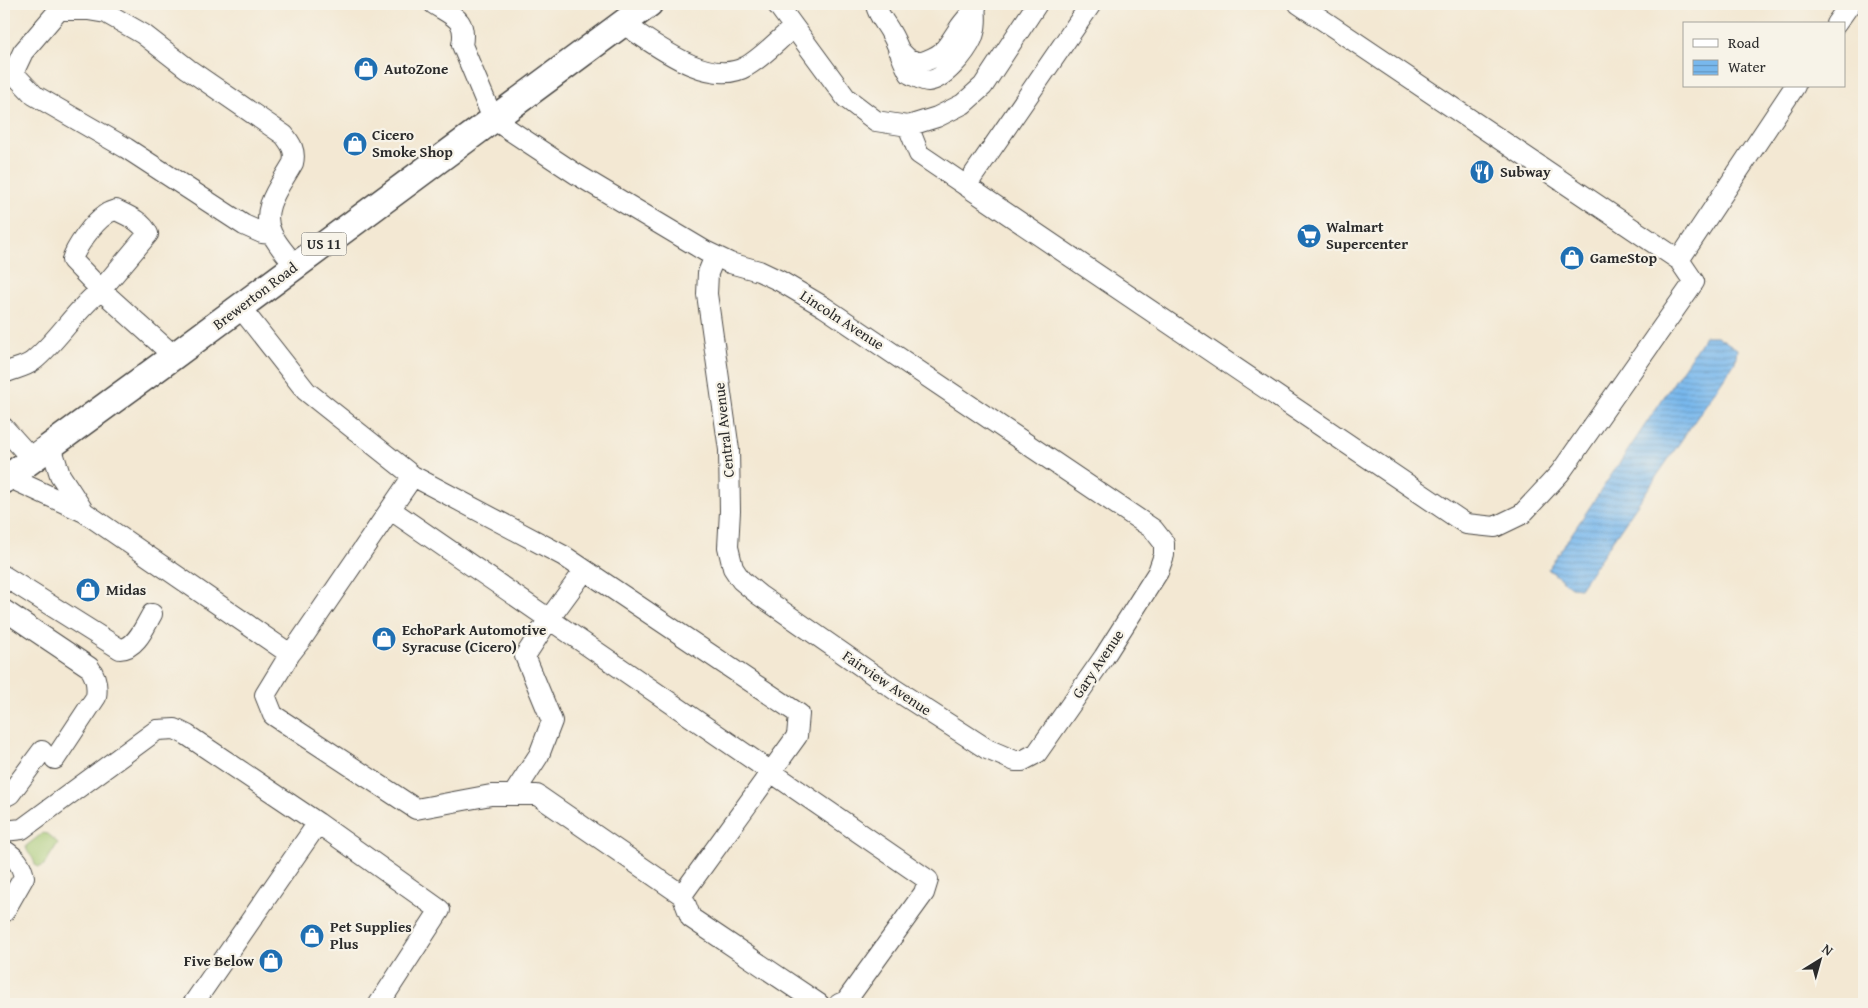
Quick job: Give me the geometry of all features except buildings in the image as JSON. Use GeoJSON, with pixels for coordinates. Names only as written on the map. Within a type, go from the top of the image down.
{"type":"FeatureCollection","features":[{"type":"Feature","properties":{"kind":"main road","name":"Brewerton Road"},"geometry":{"type":"LineString","coordinates":[[6,478],[649,4]]}},
{"type":"Feature","properties":{"kind":"street"},"geometry":{"type":"LineString","coordinates":[[434,4],[459,20],[464,33],[462,45],[493,119]]}},
{"type":"Feature","properties":{"kind":"street"},"geometry":{"type":"LineString","coordinates":[[777,4],[846,98],[876,121],[908,126],[937,117],[963,104],[983,86],[1034,5]]}},
{"type":"Feature","properties":{"kind":"street"},"geometry":{"type":"LineString","coordinates":[[966,186],[1091,4]]}},
{"type":"Feature","properties":{"kind":"street"},"geometry":{"type":"LineString","coordinates":[[908,126],[919,154],[1466,524],[1496,527],[1522,514],[1560,473],[1694,282],[1679,260],[1299,4]]}},
{"type":"Feature","properties":{"kind":"street"},"geometry":{"type":"LineString","coordinates":[[1837,22],[1850,4]]}},
{"type":"Feature","properties":{"kind":"street"},"geometry":{"type":"LineString","coordinates":[[876,5],[878,13],[892,34],[897,47],[908,59],[920,63],[938,56],[950,44],[957,30],[976,6]]}},
{"type":"Feature","properties":{"kind":"street"},"geometry":{"type":"LineString","coordinates":[[272,234],[262,233],[244,225],[126,148],[34,95],[16,76],[15,69],[23,52],[59,10],[88,10],[106,13],[143,34],[188,69],[284,135],[292,145],[294,158],[268,208],[267,220],[272,234],[295,266]]}},
{"type":"Feature","properties":{"kind":"street"},"geometry":{"type":"LineString","coordinates":[[622,23],[682,60],[716,73],[732,72],[746,66],[794,27]]}},
{"type":"Feature","properties":{"kind":"street"},"geometry":{"type":"LineString","coordinates":[[1679,260],[1794,88]]}},
{"type":"Feature","properties":{"kind":"street","name":"Lincoln Avenue"},"geometry":{"type":"LineString","coordinates":[[493,119],[576,174],[715,256],[730,263],[759,271],[780,281],[824,308],[1153,529],[1164,543],[1164,555]]}},
{"type":"Feature","properties":{"kind":"street","name":"Central Avenue"},"geometry":{"type":"LineString","coordinates":[[715,256],[708,273],[707,294],[728,450],[730,512],[728,547],[733,568],[741,580],[759,595]]}},
{"type":"Feature","properties":{"kind":"street"},"geometry":{"type":"LineString","coordinates":[[4,373],[32,362],[60,335],[89,299],[101,290],[125,314],[174,356]]}},
{"type":"Feature","properties":{"kind":"street"},"geometry":{"type":"LineString","coordinates":[[240,307],[306,391],[375,447],[402,465],[413,476],[564,556],[798,714],[796,736],[682,895]]}},
{"type":"Feature","properties":{"kind":"street"},"geometry":{"type":"LineString","coordinates":[[4,428],[41,452],[60,475],[84,512]]}},
{"type":"Feature","properties":{"kind":"street"},"geometry":{"type":"LineString","coordinates":[[413,476],[290,654],[265,695],[273,715],[416,809],[491,795],[537,795],[682,895],[691,918],[820,1004]]}},
{"type":"Feature","properties":{"kind":"street"},"geometry":{"type":"LineString","coordinates":[[6,478],[84,512],[290,654]]}},
{"type":"Feature","properties":{"kind":"street"},"geometry":{"type":"LineString","coordinates":[[391,510],[928,880],[924,893],[846,1001],[839,1004]]}},
{"type":"Feature","properties":{"kind":"street","name":"Gary Avenue"},"geometry":{"type":"LineString","coordinates":[[1020,761],[1037,753],[1043,745],[1104,657],[1158,572],[1164,555]]}},
{"type":"Feature","properties":{"kind":"street"},"geometry":{"type":"LineString","coordinates":[[513,795],[539,755],[552,722],[525,656],[585,570]]}},
{"type":"Feature","properties":{"kind":"street"},"geometry":{"type":"LineString","coordinates":[[4,576],[120,649],[126,649],[132,645],[152,614]]}},
{"type":"Feature","properties":{"kind":"street","name":"Fairview Avenue"},"geometry":{"type":"LineString","coordinates":[[759,595],[894,689],[986,749],[1015,761],[1020,761]]}},
{"type":"Feature","properties":{"kind":"street"},"geometry":{"type":"LineString","coordinates":[[4,610],[89,667],[94,674],[97,689],[96,697],[72,736],[22,780],[10,794],[4,797]]}},
{"type":"Feature","properties":{"kind":"street"},"geometry":{"type":"LineString","coordinates":[[4,831],[22,830],[157,730],[175,729],[187,735],[318,823],[440,910],[379,1004]]}},
{"type":"Feature","properties":{"kind":"street"},"geometry":{"type":"LineString","coordinates":[[193,1004],[318,823]]}},
{"type":"Feature","properties":{"kind":"street"},"geometry":{"type":"LineString","coordinates":[[4,850],[18,860],[24,877],[4,912]]}},
{"type":"Feature","properties":{"kind":"green space"},"geometry":{"type":"Polygon","coordinates":[[[43,833],[48,834],[58,843],[44,865],[39,867],[35,865],[26,846],[43,833]]]}},
{"type":"Feature","properties":{"kind":"water"},"geometry":{"type":"Polygon","coordinates":[[[1705,336],[1717,336],[1737,349],[1735,362],[1580,588],[1571,587],[1548,569],[1705,336]]]}},
{"type":"Feature","properties":{"kind":"place","name":"AutoZone"},"geometry":{"type":"Point","coordinates":[366,69]}},
{"type":"Feature","properties":{"kind":"place","name":"Cicero Smoke Shop"},"geometry":{"type":"Point","coordinates":[355,144]}},
{"type":"Feature","properties":{"kind":"place","name":"Subway"},"geometry":{"type":"Point","coordinates":[1482,172]}},
{"type":"Feature","properties":{"kind":"place","name":"Walmart Supercenter"},"geometry":{"type":"Point","coordinates":[1309,236]}},
{"type":"Feature","properties":{"kind":"place","name":"GameStop"},"geometry":{"type":"Point","coordinates":[1572,258]}},
{"type":"Feature","properties":{"kind":"place","name":"Midas"},"geometry":{"type":"Point","coordinates":[88,590]}},
{"type":"Feature","properties":{"kind":"place","name":"EchoPark Automotive Syracuse (Cicero)"},"geometry":{"type":"Point","coordinates":[384,639]}},
{"type":"Feature","properties":{"kind":"place","name":"Pet Supplies Plus"},"geometry":{"type":"Point","coordinates":[312,936]}},
{"type":"Feature","properties":{"kind":"place","name":"Five Below"},"geometry":{"type":"Point","coordinates":[271,961]}}]}
